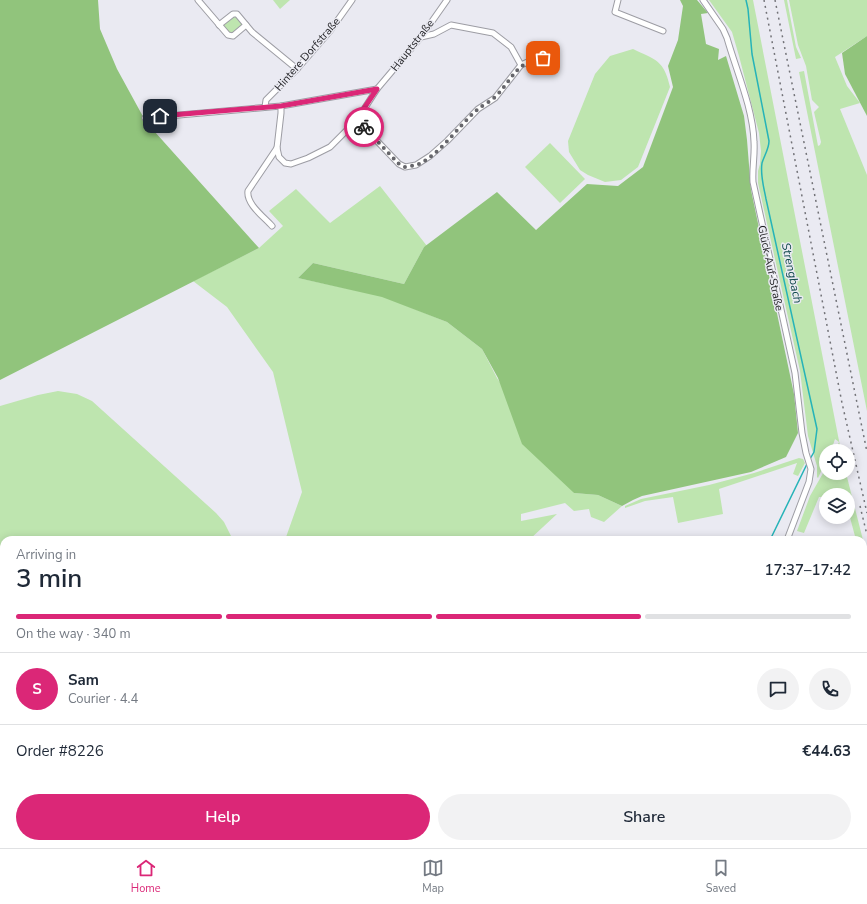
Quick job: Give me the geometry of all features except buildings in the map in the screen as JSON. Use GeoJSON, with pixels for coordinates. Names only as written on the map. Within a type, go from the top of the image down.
{"type":"FeatureCollection","features":[{"type":"Feature","properties":{"kind":"street"},"geometry":{"type":"LineString","coordinates":[[198,0],[228,35],[233,36],[246,25]]}},
{"type":"Feature","properties":{"kind":"street","name":"Hintere Dorfstraße"},"geometry":{"type":"LineString","coordinates":[[264,107],[266,100],[297,69],[330,31],[352,0]]}},
{"type":"Feature","properties":{"kind":"street","name":"Hauptstraße"},"geometry":{"type":"LineString","coordinates":[[277,148],[279,157],[285,163],[291,164],[308,158],[330,147],[356,120],[377,89],[421,37],[446,0]]}},
{"type":"Feature","properties":{"kind":"street"},"geometry":{"type":"LineString","coordinates":[[618,0],[615,12],[663,31]]}},
{"type":"Feature","properties":{"kind":"street","name":"Glück-Auf-Straße"},"geometry":{"type":"LineString","coordinates":[[703,0],[727,38],[750,117],[754,142],[752,164],[753,182],[795,373],[802,433],[811,469],[809,482],[789,536]]}},
{"type":"Feature","properties":{"kind":"street"},"geometry":{"type":"LineString","coordinates":[[220,25],[233,14],[237,14],[252,32],[297,69]]}},
{"type":"Feature","properties":{"kind":"street"},"geometry":{"type":"LineString","coordinates":[[421,37],[434,34],[451,25],[494,33],[511,46],[521,65]]}},
{"type":"Feature","properties":{"kind":"street"},"geometry":{"type":"LineString","coordinates":[[356,120],[399,164],[405,167],[416,165],[430,156],[478,109],[494,98],[521,65],[532,60],[543,58]]}},
{"type":"Feature","properties":{"kind":"street"},"geometry":{"type":"LineString","coordinates":[[145,118],[281,106],[377,89]]}},
{"type":"Feature","properties":{"kind":"street"},"geometry":{"type":"LineString","coordinates":[[272,226],[251,203],[247,196],[248,191],[277,148],[281,120],[281,106]]}},
{"type":"Feature","properties":{"kind":"green space"},"geometry":{"type":"Polygon","coordinates":[[[0,0],[98,0],[100,29],[117,69],[146,122],[259,248],[0,380],[0,0]]]}},
{"type":"Feature","properties":{"kind":"green space"},"geometry":{"type":"Polygon","coordinates":[[[273,0],[290,0],[280,9],[273,0]]]}},
{"type":"Feature","properties":{"kind":"green space"},"geometry":{"type":"Polygon","coordinates":[[[680,0],[697,0],[708,13],[701,14],[706,44],[719,49],[718,60],[726,56],[744,116],[751,190],[794,394],[798,433],[786,457],[751,472],[642,496],[622,506],[598,495],[574,493],[522,444],[498,378],[482,349],[447,322],[382,297],[298,278],[313,263],[404,284],[424,247],[497,192],[536,230],[587,184],[618,186],[643,167],[673,87],[668,66],[678,40],[683,6],[680,0]]]}},
{"type":"Feature","properties":{"kind":"green space"},"geometry":{"type":"Polygon","coordinates":[[[709,0],[753,0],[840,444],[835,439],[833,444],[819,444],[818,478],[817,466],[808,436],[800,371],[758,183],[761,151],[759,133],[732,32],[709,0]]]}},
{"type":"Feature","properties":{"kind":"green space"},"geometry":{"type":"Polygon","coordinates":[[[784,0],[787,0],[796,47],[801,58],[796,59],[784,0]]]}},
{"type":"Feature","properties":{"kind":"green space"},"geometry":{"type":"Polygon","coordinates":[[[789,0],[867,0],[867,36],[835,57],[847,86],[860,103],[840,109],[867,175],[867,411],[799,72],[804,71],[818,146],[821,142],[814,112],[819,107],[812,100],[806,66],[798,45],[789,0]]]}},
{"type":"Feature","properties":{"kind":"green space"},"geometry":{"type":"Polygon","coordinates":[[[237,16],[244,25],[232,35],[226,31],[223,25],[237,16]]]}},
{"type":"Feature","properties":{"kind":"green space"},"geometry":{"type":"Polygon","coordinates":[[[867,36],[867,116],[845,74],[842,53],[867,36]]]}},
{"type":"Feature","properties":{"kind":"green space"},"geometry":{"type":"Polygon","coordinates":[[[633,49],[648,56],[662,66],[668,78],[670,87],[638,167],[621,180],[605,182],[580,170],[569,152],[568,141],[595,74],[610,56],[633,49]]]}},
{"type":"Feature","properties":{"kind":"green space"},"geometry":{"type":"Polygon","coordinates":[[[550,143],[585,179],[560,203],[525,167],[550,143]]]}},
{"type":"Feature","properties":{"kind":"green space"},"geometry":{"type":"Polygon","coordinates":[[[380,186],[427,246],[424,247],[404,284],[313,263],[298,278],[382,296],[447,322],[482,349],[497,378],[574,493],[598,495],[622,506],[604,522],[591,517],[589,509],[574,511],[565,503],[521,514],[521,521],[557,514],[533,536],[286,536],[302,492],[273,372],[227,307],[193,281],[259,248],[283,226],[269,211],[296,189],[330,223],[380,186]]]}},
{"type":"Feature","properties":{"kind":"green space"},"geometry":{"type":"Polygon","coordinates":[[[58,391],[77,394],[92,401],[216,513],[224,522],[231,536],[0,536],[0,406],[58,391]]]}},
{"type":"Feature","properties":{"kind":"green space"},"geometry":{"type":"Polygon","coordinates":[[[799,458],[803,459],[805,463],[798,476],[793,474],[797,463],[719,489],[723,514],[678,523],[673,497],[645,501],[625,508],[625,506],[641,499],[709,485],[754,473],[799,458]]]}},
{"type":"Feature","properties":{"kind":"green space"},"geometry":{"type":"Polygon","coordinates":[[[819,480],[848,480],[850,488],[819,488],[819,497],[804,533],[797,531],[810,496],[819,480]]]}},
{"type":"Feature","properties":{"kind":"green space"},"geometry":{"type":"Polygon","coordinates":[[[855,508],[862,536],[855,536],[852,524],[855,524],[855,508]]]}},
{"type":"Feature","properties":{"kind":"waterway","name":"Strengbach"},"geometry":{"type":"LineString","coordinates":[[746,0],[752,54],[769,141],[762,163],[762,181],[817,429],[814,452],[810,459]]}},
{"type":"Feature","properties":{"kind":"waterway","name":"Strengbach"},"geometry":{"type":"LineString","coordinates":[[772,536],[807,464]]}},
{"type":"Feature","properties":{"kind":"railway"},"geometry":{"type":"LineString","coordinates":[[764,0],[842,403],[867,513]]}},
{"type":"Feature","properties":{"kind":"railway"},"geometry":{"type":"LineString","coordinates":[[775,0],[867,452]]}},
{"type":"Feature","properties":{"kind":"railway"},"geometry":{"type":"LineString","coordinates":[[860,506],[867,535]]}},
{"type":"Feature","properties":{"kind":"way so far"},"geometry":{"type":"LineString","coordinates":[[364,127],[399,164],[405,167],[416,165],[430,156],[478,109],[494,98],[521,65],[532,60],[543,58]]}},
{"type":"Feature","properties":{"kind":"route"},"geometry":{"type":"LineString","coordinates":[[160,116],[281,106],[377,89],[356,120],[364,127]]}}]}
